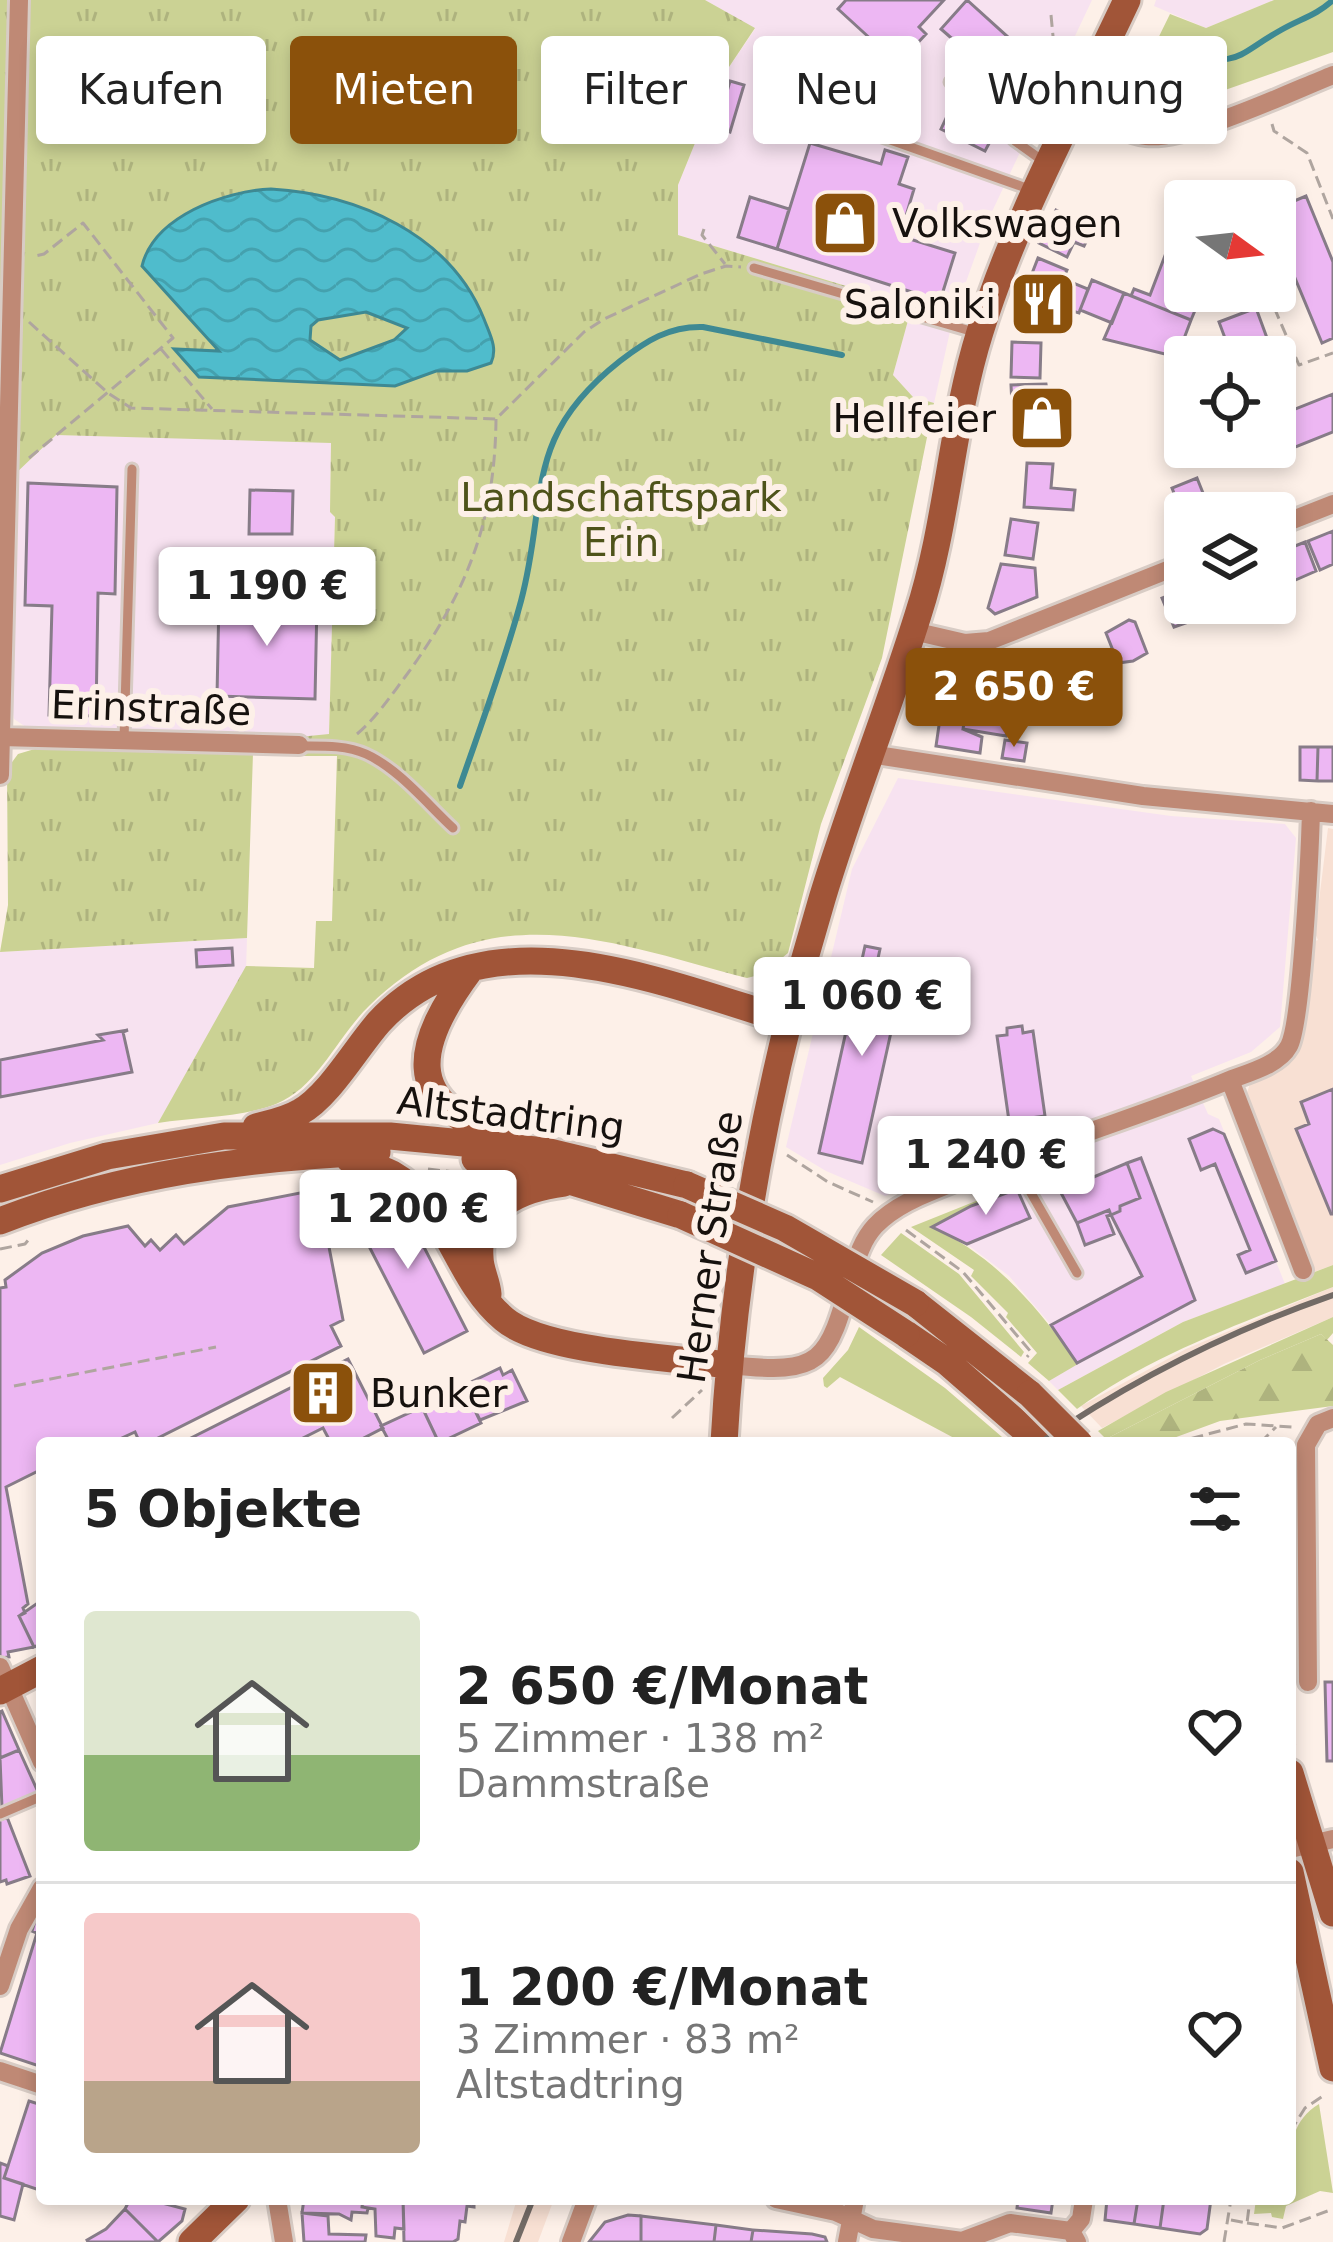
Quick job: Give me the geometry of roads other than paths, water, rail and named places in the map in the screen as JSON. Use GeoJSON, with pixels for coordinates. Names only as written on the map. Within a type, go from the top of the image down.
{"type":"FeatureCollection","features":[{"type":"Feature","properties":{"kind":"main road","name":"Herner Straße"},"geometry":{"type":"LineString","coordinates":[[1110,36],[1127,0]]}},
{"type":"Feature","properties":{"kind":"main road","name":"Herner Straße"},"geometry":{"type":"LineString","coordinates":[[724,1437],[729,1365],[761,1145],[789,1021],[821,902],[931,567],[979,334],[1034,191],[1058,144]]}},
{"type":"Feature","properties":{"kind":"main road"},"geometry":{"type":"LineString","coordinates":[[224,1136],[303,1111],[402,1001],[442,976],[513,960],[600,968],[789,1021]]}},
{"type":"Feature","properties":{"kind":"main road"},"geometry":{"type":"LineString","coordinates":[[470,970],[431,1031],[426,1052],[432,1084],[447,1110],[473,1126],[546,1150]]}},
{"type":"Feature","properties":{"kind":"main road","name":"Altstadtring"},"geometry":{"type":"LineString","coordinates":[[0,1189],[107,1156],[224,1136],[390,1136],[546,1150],[687,1185],[785,1228],[915,1303],[1030,1394],[1073,1437]]}},
{"type":"Feature","properties":{"kind":"main road","name":"Altstadtring"},"geometry":{"type":"LineString","coordinates":[[0,1221],[79,1193],[228,1164],[398,1152],[475,1159],[681,1214],[818,1277],[906,1334],[1033,1437]]}},
{"type":"Feature","properties":{"kind":"main road"},"geometry":{"type":"LineString","coordinates":[[339,1156],[381,1169],[414,1189],[440,1222],[473,1287],[505,1320],[535,1336],[729,1365]]}},
{"type":"Feature","properties":{"kind":"main road"},"geometry":{"type":"LineString","coordinates":[[490,1304],[479,1251],[496,1208],[530,1188],[572,1182]]}},
{"type":"Feature","properties":{"kind":"main road"},"geometry":{"type":"LineString","coordinates":[[2,1682],[36,1671]]}},
{"type":"Feature","properties":{"kind":"main road"},"geometry":{"type":"LineString","coordinates":[[1296,1790],[1333,1913]]}},
{"type":"Feature","properties":{"kind":"main road"},"geometry":{"type":"LineString","coordinates":[[1296,1903],[1333,2068]]}},
{"type":"Feature","properties":{"kind":"main road"},"geometry":{"type":"LineString","coordinates":[[192,2242],[230,2205]]}},
{"type":"Feature","properties":{"kind":"street","name":"Erinstraße"},"geometry":{"type":"LineString","coordinates":[[0,775],[19,0]]}},
{"type":"Feature","properties":{"kind":"street"},"geometry":{"type":"LineString","coordinates":[[1227,114],[1333,75]]}},
{"type":"Feature","properties":{"kind":"street"},"geometry":{"type":"LineString","coordinates":[[1296,518],[1333,503]]}},
{"type":"Feature","properties":{"kind":"street"},"geometry":{"type":"LineString","coordinates":[[913,631],[965,643],[989,641],[1164,571]]}},
{"type":"Feature","properties":{"kind":"street","name":"Erinstraße"},"geometry":{"type":"LineString","coordinates":[[1,737],[299,746]]}},
{"type":"Feature","properties":{"kind":"street"},"geometry":{"type":"LineString","coordinates":[[869,754],[1143,796],[1333,814]]}},
{"type":"Feature","properties":{"kind":"street"},"geometry":{"type":"LineString","coordinates":[[729,1365],[777,1370],[806,1365],[825,1349],[835,1335],[862,1245],[872,1228],[902,1205],[1230,1080],[1268,1064],[1288,1048],[1296,1015],[1311,811]]}},
{"type":"Feature","properties":{"kind":"street"},"geometry":{"type":"LineString","coordinates":[[1230,1080],[1303,1270]]}},
{"type":"Feature","properties":{"kind":"street"},"geometry":{"type":"LineString","coordinates":[[1308,1682],[1306,1445],[1318,1424],[1333,1418]]}},
{"type":"Feature","properties":{"kind":"street"},"geometry":{"type":"LineString","coordinates":[[2,1682],[36,1750]]}},
{"type":"Feature","properties":{"kind":"street"},"geometry":{"type":"LineString","coordinates":[[0,1986],[7,1939],[36,1897]]}},
{"type":"Feature","properties":{"kind":"street"},"geometry":{"type":"LineString","coordinates":[[0,2071],[36,2083]]}},
{"type":"Feature","properties":{"kind":"street"},"geometry":{"type":"LineString","coordinates":[[278,2205],[284,2242]]}},
{"type":"Feature","properties":{"kind":"street"},"geometry":{"type":"LineString","coordinates":[[571,2242],[585,2205]]}},
{"type":"Feature","properties":{"kind":"street"},"geometry":{"type":"LineString","coordinates":[[804,2205],[873,2228],[962,2241],[1010,2223],[1074,2236],[1083,2205]]}},
{"type":"Feature","properties":{"kind":"street"},"geometry":{"type":"LineString","coordinates":[[847,2242],[854,2205]]}},
{"type":"Feature","properties":{"kind":"lane"},"geometry":{"type":"LineString","coordinates":[[902,144],[1034,191]]}},
{"type":"Feature","properties":{"kind":"lane"},"geometry":{"type":"LineString","coordinates":[[1019,144],[1048,164]]}},
{"type":"Feature","properties":{"kind":"lane"},"geometry":{"type":"LineString","coordinates":[[754,268],[979,334]]}},
{"type":"Feature","properties":{"kind":"lane"},"geometry":{"type":"LineString","coordinates":[[124,740],[132,469]]}},
{"type":"Feature","properties":{"kind":"lane"},"geometry":{"type":"LineString","coordinates":[[299,746],[342,747],[366,754],[453,828]]}},
{"type":"Feature","properties":{"kind":"lane"},"geometry":{"type":"LineString","coordinates":[[1019,1157],[1028,1186],[1077,1273]]}},
{"type":"Feature","properties":{"kind":"lane"},"geometry":{"type":"LineString","coordinates":[[0,1814],[36,1799]]}},
{"type":"Feature","properties":{"kind":"water"},"geometry":{"type":"Polygon","coordinates":[[[271,189],[336,199],[397,224],[424,242],[469,289],[492,341],[491,363],[467,371],[436,371],[395,386],[199,377],[174,349],[219,351],[142,266],[149,248],[176,220],[213,201],[271,189]],[[366,312],[318,320],[311,326],[310,340],[340,360],[394,340],[407,328],[366,312]]]}},
{"type":"Feature","properties":{"kind":"waterway"},"geometry":{"type":"LineString","coordinates":[[1227,59],[1333,0]]}},
{"type":"Feature","properties":{"kind":"waterway"},"geometry":{"type":"LineString","coordinates":[[460,786],[521,601],[544,471],[567,417],[588,389],[649,341],[691,327],[842,355]]}},
{"type":"Feature","properties":{"kind":"railway"},"geometry":{"type":"LineString","coordinates":[[1049,1437],[1182,1359],[1333,1295]]}},
{"type":"Feature","properties":{"kind":"railway"},"geometry":{"type":"LineString","coordinates":[[516,2242],[531,2205]]}},
{"type":"Feature","properties":{"kind":"place","name":"Volkswagen"},"geometry":{"type":"Point","coordinates":[845,223]}},
{"type":"Feature","properties":{"kind":"place","name":"Saloniki"},"geometry":{"type":"Point","coordinates":[1043,304]}},
{"type":"Feature","properties":{"kind":"place","name":"Hellfeier"},"geometry":{"type":"Point","coordinates":[1042,418]}},
{"type":"Feature","properties":{"kind":"place","name":"Bunker"},"geometry":{"type":"Point","coordinates":[323,1393]}},
{"type":"Feature","properties":{"kind":"park label","name":"Landschaftspark Erin"},"geometry":{"type":"Point","coordinates":[621,520]}}]}
